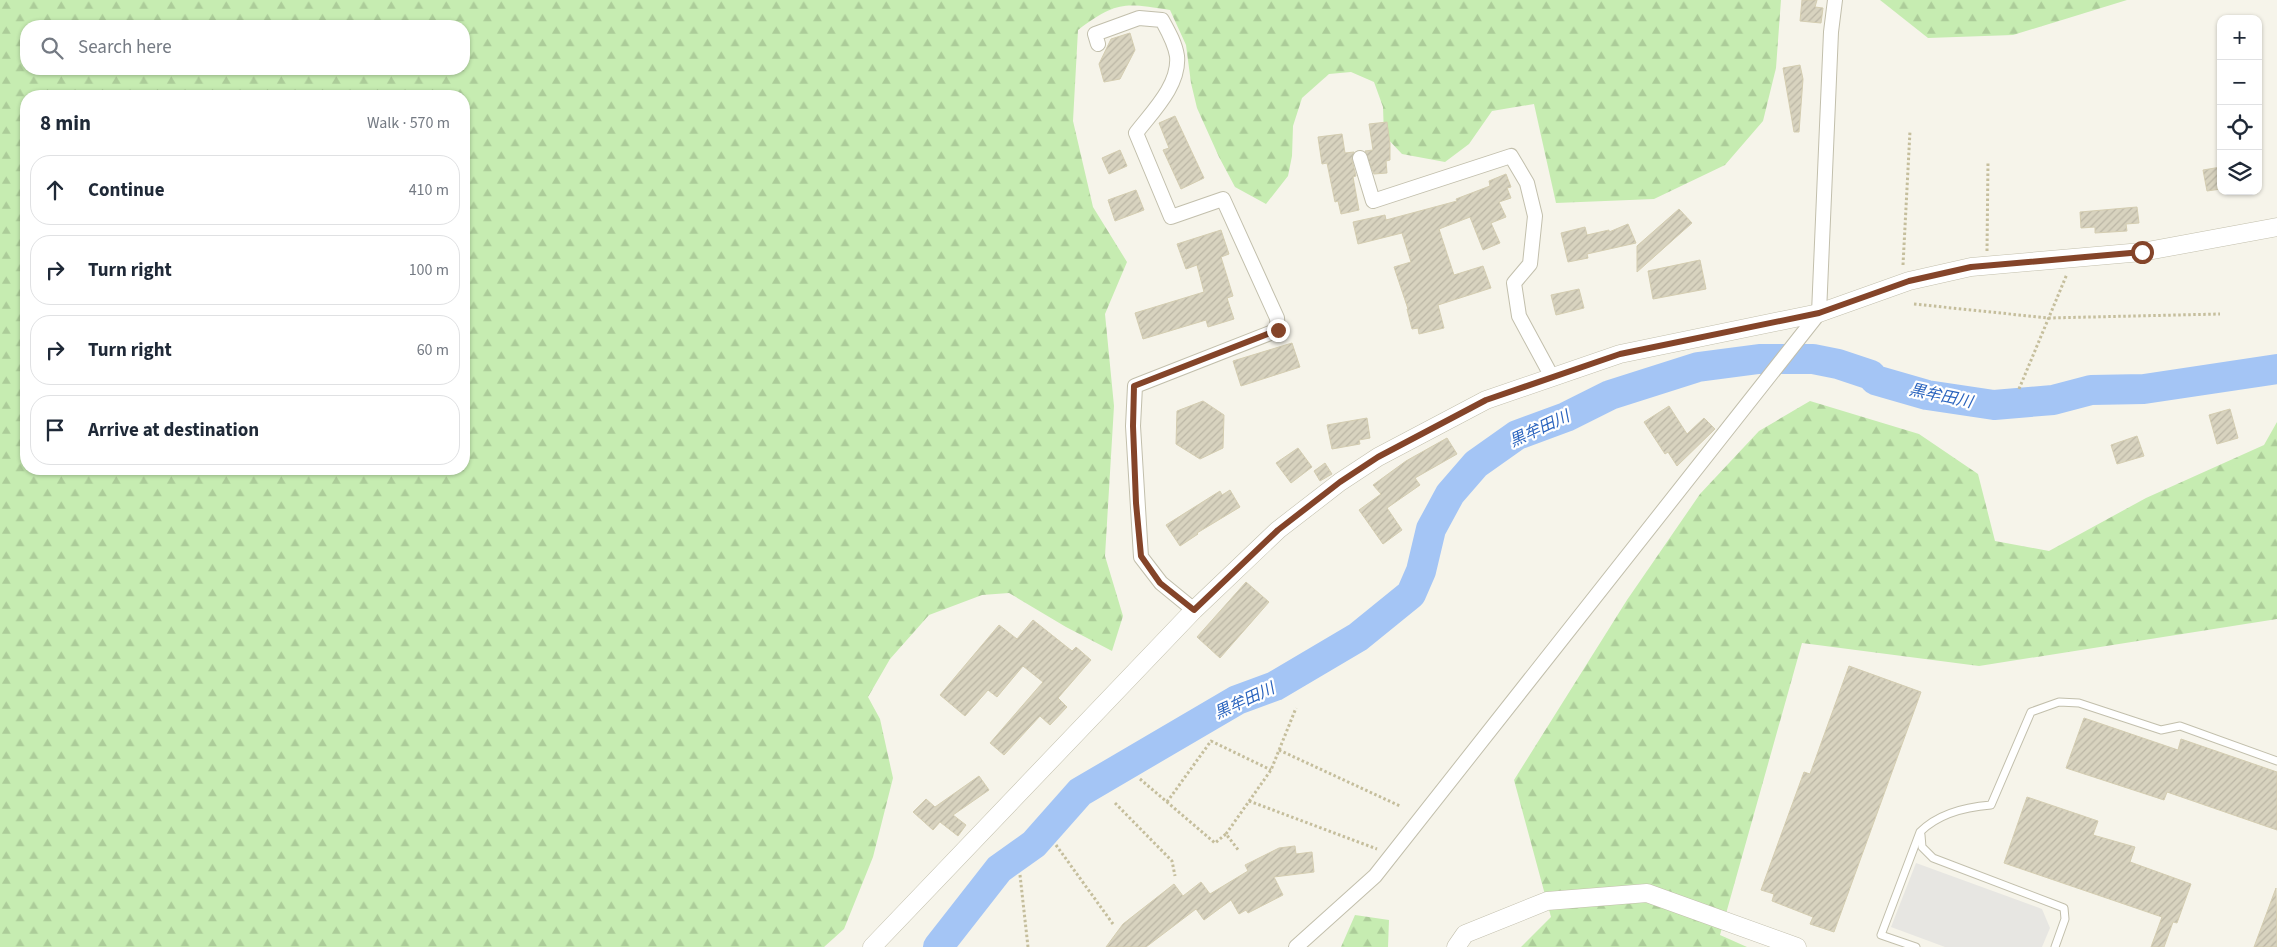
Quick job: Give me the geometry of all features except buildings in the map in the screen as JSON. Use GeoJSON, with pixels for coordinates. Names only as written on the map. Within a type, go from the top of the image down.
{"type":"FeatureCollection","features":[{"type":"Feature","properties":{"kind":"street"},"geometry":{"type":"LineString","coordinates":[[1296,947],[1375,876],[1819,313],[1831,32],[1835,0]]}},
{"type":"Feature","properties":{"kind":"street"},"geometry":{"type":"LineString","coordinates":[[1098,44],[1095,34],[1139,18],[1162,20],[1177,55],[1177,68],[1165,96],[1136,133],[1171,217],[1223,199],[1277,318],[1278,330],[1134,386],[1134,445],[1141,556],[1160,583],[1194,610]]}},
{"type":"Feature","properties":{"kind":"street"},"geometry":{"type":"LineString","coordinates":[[1360,158],[1373,201],[1511,156],[1527,182],[1535,216],[1530,264],[1514,283],[1519,316],[1552,376]]}},
{"type":"Feature","properties":{"kind":"street"},"geometry":{"type":"LineString","coordinates":[[872,947],[1194,610],[1278,530],[1340,482],[1378,457],[1486,400],[1620,354],[1819,313],[1909,281],[1971,267],[2142,252],[2277,227]]}},
{"type":"Feature","properties":{"kind":"street"},"geometry":{"type":"LineString","coordinates":[[1456,947],[1465,934],[1546,901],[1647,892],[1797,947]]}},
{"type":"Feature","properties":{"kind":"lane"},"geometry":{"type":"LineString","coordinates":[[1916,947],[1881,935],[1920,832],[1930,823],[1966,807],[1991,806],[2031,712],[2060,702],[2079,703],[2161,730],[2180,726],[2277,761]]}},
{"type":"Feature","properties":{"kind":"lane"},"geometry":{"type":"LineString","coordinates":[[1920,832],[1922,847],[1932,858],[2064,908],[2065,919],[2055,947]]}},
{"type":"Feature","properties":{"kind":"path"},"geometry":{"type":"LineString","coordinates":[[1903,268],[1910,131]]}},
{"type":"Feature","properties":{"kind":"path"},"geometry":{"type":"LineString","coordinates":[[1986,252],[1988,161]]}},
{"type":"Feature","properties":{"kind":"path"},"geometry":{"type":"LineString","coordinates":[[2019,389],[2067,273]]}},
{"type":"Feature","properties":{"kind":"path"},"geometry":{"type":"LineString","coordinates":[[1914,304],[2048,318],[2220,314]]}},
{"type":"Feature","properties":{"kind":"path"},"geometry":{"type":"LineString","coordinates":[[1140,779],[1215,843],[1226,834],[1271,770],[1296,708]]}},
{"type":"Feature","properties":{"kind":"path"},"geometry":{"type":"LineString","coordinates":[[1167,802],[1210,741],[1271,770]]}},
{"type":"Feature","properties":{"kind":"path"},"geometry":{"type":"LineString","coordinates":[[1279,750],[1400,806]]}},
{"type":"Feature","properties":{"kind":"path"},"geometry":{"type":"LineString","coordinates":[[1249,801],[1380,850]]}},
{"type":"Feature","properties":{"kind":"path"},"geometry":{"type":"LineString","coordinates":[[1116,803],[1172,861],[1175,876]]}},
{"type":"Feature","properties":{"kind":"path"},"geometry":{"type":"LineString","coordinates":[[1226,834],[1239,851]]}},
{"type":"Feature","properties":{"kind":"path"},"geometry":{"type":"LineString","coordinates":[[1056,844],[1113,924]]}},
{"type":"Feature","properties":{"kind":"path"},"geometry":{"type":"LineString","coordinates":[[1020,875],[1028,947]]}},
{"type":"Feature","properties":{"kind":"green space"},"geometry":{"type":"Polygon","coordinates":[[[0,0],[1781,0],[1776,68],[1763,121],[1725,165],[1654,199],[1556,203],[1534,104],[1492,111],[1469,144],[1445,162],[1402,154],[1384,135],[1383,107],[1374,82],[1351,72],[1329,74],[1302,98],[1293,126],[1292,156],[1288,176],[1266,204],[1235,187],[1219,157],[1197,108],[1191,83],[1186,45],[1170,10],[1142,6],[1121,6],[1102,14],[1078,30],[1073,121],[1093,207],[1127,262],[1105,314],[1114,406],[1105,556],[1123,616],[1112,651],[1066,627],[1009,593],[982,595],[929,615],[890,659],[868,697],[880,719],[893,778],[873,857],[844,929],[824,947],[0,947],[0,0]]]}},
{"type":"Feature","properties":{"kind":"green space"},"geometry":{"type":"Polygon","coordinates":[[[1880,0],[2127,0],[2013,35],[1928,38],[1880,0]]]}},
{"type":"Feature","properties":{"kind":"green space"},"geometry":{"type":"Polygon","coordinates":[[[1810,401],[1919,434],[1978,474],[1995,541],[2049,551],[2146,498],[2264,445],[2277,422],[2277,619],[1979,666],[1802,643],[1720,935],[1747,947],[1521,947],[1551,917],[1514,780],[1627,600],[1700,494],[1759,431],[1810,401]]]}},
{"type":"Feature","properties":{"kind":"green space"},"geometry":{"type":"Polygon","coordinates":[[[1355,915],[1389,920],[1388,947],[1341,947],[1355,915]]]}},
{"type":"Feature","properties":{"kind":"shaded area"},"geometry":{"type":"Polygon","coordinates":[[[1916,863],[2042,909],[2050,928],[2042,947],[1945,947],[1891,927],[1916,863]]]}},
{"type":"Feature","properties":{"kind":"waterway","name":"黒牟田川"},"geometry":{"type":"LineString","coordinates":[[938,947],[999,869],[1034,844],[1080,792],[1237,700],[1275,686],[1358,637],[1411,594],[1421,571],[1431,529],[1450,494],[1476,464],[1517,435],[1566,417],[1610,395],[1698,367],[1759,359],[1813,359],[1838,364],[1871,375],[1875,380],[1927,395],[1994,405],[2053,400],[2091,390],[2144,389],[2277,369]]}},
{"type":"Feature","properties":{"kind":"route"},"geometry":{"type":"LineString","coordinates":[[1278,330],[1134,386],[1133,426],[1136,503],[1141,556],[1160,583],[1194,610],[1278,530],[1340,482],[1378,457],[1486,400],[1620,354],[1819,313],[1909,281],[1971,267],[2142,252]]}}]}
